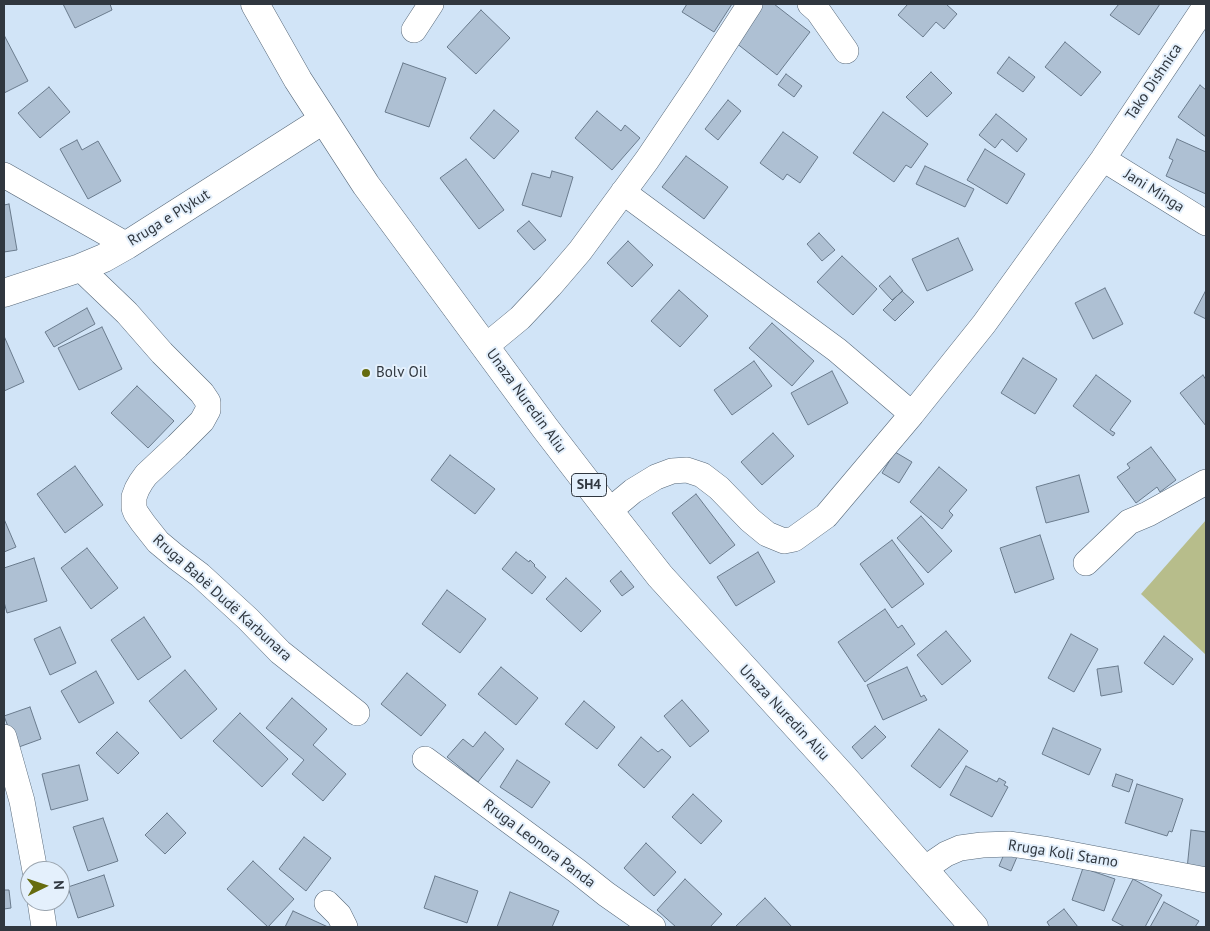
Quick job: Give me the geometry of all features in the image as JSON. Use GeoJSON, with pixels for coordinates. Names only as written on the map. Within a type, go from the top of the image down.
{"type":"FeatureCollection","features":[{"type":"Feature","properties":{"kind":"main road","name":"Unaza Nuredin Aliu"},"geometry":{"type":"LineString","coordinates":[[255,4],[298,80],[366,185],[608,511],[660,576],[844,778],[974,927]]}},
{"type":"Feature","properties":{"kind":"main road","name":"Rruga e Plykut"},"geometry":{"type":"LineString","coordinates":[[4,293],[80,268],[104,258],[323,120]]}},
{"type":"Feature","properties":{"kind":"street"},"geometry":{"type":"LineString","coordinates":[[414,30],[431,4]]}},
{"type":"Feature","properties":{"kind":"street"},"geometry":{"type":"LineString","coordinates":[[486,346],[520,318],[580,251],[647,160],[750,4]]}},
{"type":"Feature","properties":{"kind":"street"},"geometry":{"type":"LineString","coordinates":[[810,4],[846,51]]}},
{"type":"Feature","properties":{"kind":"street","name":"Tako Dishnica"},"geometry":{"type":"LineString","coordinates":[[608,511],[633,491],[656,477],[672,471],[687,470],[702,474],[767,534],[784,541],[794,539],[826,516],[912,414],[984,324],[1103,159],[1206,5]]}},
{"type":"Feature","properties":{"kind":"street","name":"Jani Minga"},"geometry":{"type":"LineString","coordinates":[[1103,159],[1206,223]]}},
{"type":"Feature","properties":{"kind":"street"},"geometry":{"type":"LineString","coordinates":[[4,175],[127,245]]}},
{"type":"Feature","properties":{"kind":"street"},"geometry":{"type":"LineString","coordinates":[[623,192],[837,350],[912,414]]}},
{"type":"Feature","properties":{"kind":"street","name":"Rruga Babë Dudë Karbunara"},"geometry":{"type":"LineString","coordinates":[[80,268],[127,313],[202,392],[208,402],[208,410],[202,420],[141,482],[134,496],[136,513],[158,542],[223,595],[280,652],[357,713]]}},
{"type":"Feature","properties":{"kind":"street"},"geometry":{"type":"LineString","coordinates":[[1086,563],[1129,522],[1148,514],[1206,482]]}},
{"type":"Feature","properties":{"kind":"street"},"geometry":{"type":"LineString","coordinates":[[4,737],[22,801],[33,861]]}},
{"type":"Feature","properties":{"kind":"street","name":"Rruga Leonora Panda"},"geometry":{"type":"LineString","coordinates":[[425,759],[653,927]]}},
{"type":"Feature","properties":{"kind":"street","name":"Rruga Koli Stamo"},"geometry":{"type":"LineString","coordinates":[[924,869],[946,854],[960,848],[1010,844],[1206,880]]}},
{"type":"Feature","properties":{"kind":"street"},"geometry":{"type":"LineString","coordinates":[[328,903],[339,915],[345,927]]}},
{"type":"Feature","properties":{"kind":"street"},"geometry":{"type":"LineString","coordinates":[[42,911],[44,927]]}},
{"type":"Feature","properties":{"kind":"green space"},"geometry":{"type":"Polygon","coordinates":[[[1206,520],[1206,655],[1141,594],[1206,520]]]}},
{"type":"Feature","properties":{"kind":"building"},"geometry":{"type":"Polygon","coordinates":[[[63,4],[110,4],[112,10],[75,28],[63,4]]]}},
{"type":"Feature","properties":{"kind":"building"},"geometry":{"type":"Polygon","coordinates":[[[687,4],[732,4],[714,32],[682,12],[687,4]]]}},
{"type":"Feature","properties":{"kind":"building"},"geometry":{"type":"Polygon","coordinates":[[[759,4],[774,4],[810,32],[777,75],[731,39],[759,4]]]}},
{"type":"Feature","properties":{"kind":"building"},"geometry":{"type":"Polygon","coordinates":[[[908,4],[946,4],[957,14],[944,29],[936,22],[923,37],[898,15],[908,4]]]}},
{"type":"Feature","properties":{"kind":"building"},"geometry":{"type":"Polygon","coordinates":[[[1119,4],[1160,4],[1139,35],[1110,15],[1119,4]]]}},
{"type":"Feature","properties":{"kind":"building"},"geometry":{"type":"Polygon","coordinates":[[[481,10],[510,38],[476,74],[447,47],[481,10]]]}},
{"type":"Feature","properties":{"kind":"building"},"geometry":{"type":"Polygon","coordinates":[[[4,35],[28,81],[4,93],[4,35]]]}},
{"type":"Feature","properties":{"kind":"building"},"geometry":{"type":"Polygon","coordinates":[[[1065,42],[1101,72],[1081,96],[1045,67],[1065,42]]]}},
{"type":"Feature","properties":{"kind":"building"},"geometry":{"type":"Polygon","coordinates":[[[1009,57],[1035,77],[1023,92],[997,73],[1009,57]]]}},
{"type":"Feature","properties":{"kind":"building"},"geometry":{"type":"Polygon","coordinates":[[[403,63],[446,78],[429,127],[385,112],[403,63]]]}},
{"type":"Feature","properties":{"kind":"building"},"geometry":{"type":"Polygon","coordinates":[[[931,72],[952,93],[927,117],[906,97],[931,72]]]}},
{"type":"Feature","properties":{"kind":"building"},"geometry":{"type":"Polygon","coordinates":[[[786,74],[802,86],[794,97],[778,85],[786,74]]]}},
{"type":"Feature","properties":{"kind":"building"},"geometry":{"type":"Polygon","coordinates":[[[1200,85],[1206,90],[1206,137],[1178,117],[1200,85]]]}},
{"type":"Feature","properties":{"kind":"building"},"geometry":{"type":"Polygon","coordinates":[[[49,87],[70,112],[40,138],[18,113],[49,87]]]}},
{"type":"Feature","properties":{"kind":"building"},"geometry":{"type":"Polygon","coordinates":[[[728,100],[741,111],[718,140],[705,129],[728,100]]]}},
{"type":"Feature","properties":{"kind":"building"},"geometry":{"type":"Polygon","coordinates":[[[494,110],[519,131],[494,159],[470,138],[494,110]]]}},
{"type":"Feature","properties":{"kind":"building"},"geometry":{"type":"Polygon","coordinates":[[[597,111],[621,131],[625,125],[640,138],[612,170],[575,138],[597,111]]]}},
{"type":"Feature","properties":{"kind":"building"},"geometry":{"type":"Polygon","coordinates":[[[883,112],[928,144],[911,168],[906,165],[894,182],[853,153],[883,112]]]}},
{"type":"Feature","properties":{"kind":"building"},"geometry":{"type":"Polygon","coordinates":[[[996,114],[1027,139],[1017,152],[1002,139],[995,148],[979,135],[996,114]]]}},
{"type":"Feature","properties":{"kind":"building"},"geometry":{"type":"Polygon","coordinates":[[[783,132],[818,157],[800,183],[787,174],[783,180],[760,163],[783,132]]]}},
{"type":"Feature","properties":{"kind":"building"},"geometry":{"type":"Polygon","coordinates":[[[1177,139],[1206,152],[1206,194],[1166,176],[1173,160],[1169,158],[1177,139]]]}},
{"type":"Feature","properties":{"kind":"building"},"geometry":{"type":"Polygon","coordinates":[[[77,140],[82,150],[98,141],[121,181],[88,199],[60,149],[77,140]]]}},
{"type":"Feature","properties":{"kind":"building"},"geometry":{"type":"Polygon","coordinates":[[[985,149],[1025,174],[1007,204],[967,180],[985,149]]]}},
{"type":"Feature","properties":{"kind":"building"},"geometry":{"type":"Polygon","coordinates":[[[686,156],[728,187],[704,219],[662,187],[686,156]]]}},
{"type":"Feature","properties":{"kind":"building"},"geometry":{"type":"Polygon","coordinates":[[[466,159],[504,210],[479,229],[440,178],[466,159]]]}},
{"type":"Feature","properties":{"kind":"building"},"geometry":{"type":"Polygon","coordinates":[[[925,166],[974,189],[965,207],[916,184],[925,166]]]}},
{"type":"Feature","properties":{"kind":"building"},"geometry":{"type":"Polygon","coordinates":[[[552,171],[573,177],[561,217],[522,205],[532,173],[550,178],[552,171]]]}},
{"type":"Feature","properties":{"kind":"building"},"geometry":{"type":"Polygon","coordinates":[[[9,204],[17,250],[4,252],[4,205],[9,204]]]}},
{"type":"Feature","properties":{"kind":"building"},"geometry":{"type":"Polygon","coordinates":[[[529,221],[546,240],[534,250],[517,231],[529,221]]]}},
{"type":"Feature","properties":{"kind":"building"},"geometry":{"type":"Polygon","coordinates":[[[819,233],[835,250],[822,261],[807,244],[819,233]]]}},
{"type":"Feature","properties":{"kind":"building"},"geometry":{"type":"Polygon","coordinates":[[[958,238],[973,270],[927,291],[912,259],[958,238]]]}},
{"type":"Feature","properties":{"kind":"building"},"geometry":{"type":"Polygon","coordinates":[[[628,241],[653,265],[632,287],[607,263],[628,241]]]}},
{"type":"Feature","properties":{"kind":"building"},"geometry":{"type":"Polygon","coordinates":[[[842,256],[877,289],[853,315],[817,282],[842,256]]]}},
{"type":"Feature","properties":{"kind":"building"},"geometry":{"type":"Polygon","coordinates":[[[890,276],[903,291],[892,300],[879,286],[890,276]]]}},
{"type":"Feature","properties":{"kind":"building"},"geometry":{"type":"Polygon","coordinates":[[[1105,288],[1123,324],[1093,339],[1075,303],[1105,288]]]}},
{"type":"Feature","properties":{"kind":"building"},"geometry":{"type":"Polygon","coordinates":[[[679,290],[708,316],[680,347],[651,321],[679,290]]]}},
{"type":"Feature","properties":{"kind":"building"},"geometry":{"type":"Polygon","coordinates":[[[1206,290],[1206,319],[1194,313],[1206,290]]]}},
{"type":"Feature","properties":{"kind":"building"},"geometry":{"type":"Polygon","coordinates":[[[902,291],[914,302],[895,321],[883,310],[902,291]]]}},
{"type":"Feature","properties":{"kind":"building"},"geometry":{"type":"Polygon","coordinates":[[[87,308],[95,324],[54,347],[45,332],[87,308]]]}},
{"type":"Feature","properties":{"kind":"building"},"geometry":{"type":"Polygon","coordinates":[[[772,323],[814,361],[792,386],[749,348],[772,323]]]}},
{"type":"Feature","properties":{"kind":"building"},"geometry":{"type":"Polygon","coordinates":[[[102,327],[122,369],[79,390],[58,348],[102,327]]]}},
{"type":"Feature","properties":{"kind":"building"},"geometry":{"type":"Polygon","coordinates":[[[4,336],[24,382],[4,391],[4,336]]]}},
{"type":"Feature","properties":{"kind":"building"},"geometry":{"type":"Polygon","coordinates":[[[1023,358],[1057,379],[1035,414],[1001,393],[1023,358]]]}},
{"type":"Feature","properties":{"kind":"building"},"geometry":{"type":"Polygon","coordinates":[[[754,361],[772,386],[732,415],[714,390],[754,361]]]}},
{"type":"Feature","properties":{"kind":"building"},"geometry":{"type":"Polygon","coordinates":[[[832,371],[848,403],[808,425],[791,393],[832,371]]]}},
{"type":"Feature","properties":{"kind":"building"},"geometry":{"type":"Polygon","coordinates":[[[1096,375],[1131,401],[1110,430],[1115,433],[1113,436],[1073,406],[1096,375]]]}},
{"type":"Feature","properties":{"kind":"building"},"geometry":{"type":"Polygon","coordinates":[[[1203,375],[1206,380],[1206,426],[1180,393],[1203,375]]]}},
{"type":"Feature","properties":{"kind":"building"},"geometry":{"type":"Polygon","coordinates":[[[137,386],[174,421],[148,448],[111,413],[137,386]]]}},
{"type":"Feature","properties":{"kind":"building"},"geometry":{"type":"Polygon","coordinates":[[[773,433],[794,456],[762,485],[741,462],[773,433]]]}},
{"type":"Feature","properties":{"kind":"building"},"geometry":{"type":"Polygon","coordinates":[[[1151,447],[1176,480],[1160,492],[1157,487],[1136,503],[1117,477],[1130,468],[1127,464],[1151,447]]]}},
{"type":"Feature","properties":{"kind":"building"},"geometry":{"type":"Polygon","coordinates":[[[895,452],[912,462],[899,483],[882,473],[895,452]]]}},
{"type":"Feature","properties":{"kind":"building"},"geometry":{"type":"Polygon","coordinates":[[[450,455],[495,489],[475,514],[431,480],[450,455]]]}},
{"type":"Feature","properties":{"kind":"building"},"geometry":{"type":"Polygon","coordinates":[[[75,466],[103,505],[65,533],[37,494],[75,466]]]}},
{"type":"Feature","properties":{"kind":"building"},"geometry":{"type":"Polygon","coordinates":[[[939,467],[967,490],[949,511],[953,515],[942,529],[910,502],[939,467]]]}},
{"type":"Feature","properties":{"kind":"building"},"geometry":{"type":"Polygon","coordinates":[[[1079,475],[1089,512],[1046,523],[1036,487],[1079,475]]]}},
{"type":"Feature","properties":{"kind":"building"},"geometry":{"type":"Polygon","coordinates":[[[696,494],[735,545],[710,564],[672,513],[696,494]]]}},
{"type":"Feature","properties":{"kind":"building"},"geometry":{"type":"Polygon","coordinates":[[[921,516],[952,551],[928,573],[897,538],[921,516]]]}},
{"type":"Feature","properties":{"kind":"building"},"geometry":{"type":"Polygon","coordinates":[[[4,519],[16,547],[4,552],[4,519]]]}},
{"type":"Feature","properties":{"kind":"building"},"geometry":{"type":"Polygon","coordinates":[[[1040,535],[1054,579],[1015,593],[1000,548],[1040,535]]]}},
{"type":"Feature","properties":{"kind":"building"},"geometry":{"type":"Polygon","coordinates":[[[892,540],[924,584],[892,608],[860,564],[892,540]]]}},
{"type":"Feature","properties":{"kind":"building"},"geometry":{"type":"Polygon","coordinates":[[[87,548],[118,588],[91,609],[61,568],[87,548]]]}},
{"type":"Feature","properties":{"kind":"building"},"geometry":{"type":"Polygon","coordinates":[[[516,552],[529,562],[530,560],[546,577],[532,594],[502,569],[516,552]]]}},
{"type":"Feature","properties":{"kind":"building"},"geometry":{"type":"Polygon","coordinates":[[[758,552],[775,582],[736,606],[717,577],[758,552]]]}},
{"type":"Feature","properties":{"kind":"building"},"geometry":{"type":"Polygon","coordinates":[[[34,558],[47,601],[7,613],[4,602],[4,568],[34,558]]]}},
{"type":"Feature","properties":{"kind":"building"},"geometry":{"type":"Polygon","coordinates":[[[621,571],[634,587],[622,596],[610,581],[621,571]]]}},
{"type":"Feature","properties":{"kind":"building"},"geometry":{"type":"Polygon","coordinates":[[[566,578],[601,611],[581,632],[546,599],[566,578]]]}},
{"type":"Feature","properties":{"kind":"building"},"geometry":{"type":"Polygon","coordinates":[[[447,590],[486,619],[460,653],[422,624],[447,590]]]}},
{"type":"Feature","properties":{"kind":"building"},"geometry":{"type":"Polygon","coordinates":[[[885,609],[898,628],[902,625],[915,644],[865,682],[838,642],[885,609]]]}},
{"type":"Feature","properties":{"kind":"building"},"geometry":{"type":"Polygon","coordinates":[[[144,617],[171,657],[138,680],[111,640],[144,617]]]}},
{"type":"Feature","properties":{"kind":"building"},"geometry":{"type":"Polygon","coordinates":[[[60,627],[76,663],[50,675],[34,639],[60,627]]]}},
{"type":"Feature","properties":{"kind":"building"},"geometry":{"type":"Polygon","coordinates":[[[946,631],[971,661],[942,685],[917,655],[946,631]]]}},
{"type":"Feature","properties":{"kind":"building"},"geometry":{"type":"Polygon","coordinates":[[[1071,634],[1098,649],[1074,692],[1048,678],[1071,634]]]}},
{"type":"Feature","properties":{"kind":"building"},"geometry":{"type":"Polygon","coordinates":[[[1164,636],[1193,659],[1173,685],[1144,663],[1164,636]]]}},
{"type":"Feature","properties":{"kind":"building"},"geometry":{"type":"Polygon","coordinates":[[[1118,666],[1122,692],[1101,696],[1097,669],[1118,666]]]}},
{"type":"Feature","properties":{"kind":"building"},"geometry":{"type":"Polygon","coordinates":[[[501,667],[538,698],[516,725],[478,694],[501,667]]]}},
{"type":"Feature","properties":{"kind":"building"},"geometry":{"type":"Polygon","coordinates":[[[907,667],[921,697],[924,695],[927,700],[883,720],[867,685],[907,667]]]}},
{"type":"Feature","properties":{"kind":"building"},"geometry":{"type":"Polygon","coordinates":[[[185,670],[217,709],[181,739],[149,701],[185,670]]]}},
{"type":"Feature","properties":{"kind":"building"},"geometry":{"type":"Polygon","coordinates":[[[96,671],[114,703],[79,723],[61,691],[96,671]]]}},
{"type":"Feature","properties":{"kind":"building"},"geometry":{"type":"Polygon","coordinates":[[[407,673],[446,705],[421,736],[381,704],[407,673]]]}},
{"type":"Feature","properties":{"kind":"building"},"geometry":{"type":"Polygon","coordinates":[[[292,698],[327,729],[313,745],[346,774],[323,801],[292,774],[304,760],[266,728],[292,698]]]}},
{"type":"Feature","properties":{"kind":"building"},"geometry":{"type":"Polygon","coordinates":[[[682,700],[709,731],[690,747],[664,716],[682,700]]]}},
{"type":"Feature","properties":{"kind":"building"},"geometry":{"type":"Polygon","coordinates":[[[584,701],[615,727],[597,749],[565,724],[584,701]]]}},
{"type":"Feature","properties":{"kind":"building"},"geometry":{"type":"Polygon","coordinates":[[[30,707],[41,739],[16,748],[4,716],[30,707]]]}},
{"type":"Feature","properties":{"kind":"building"},"geometry":{"type":"Polygon","coordinates":[[[240,713],[288,759],[262,787],[213,741],[240,713]]]}},
{"type":"Feature","properties":{"kind":"building"},"geometry":{"type":"Polygon","coordinates":[[[875,726],[886,737],[862,759],[852,747],[875,726]]]}},
{"type":"Feature","properties":{"kind":"building"},"geometry":{"type":"Polygon","coordinates":[[[1053,728],[1101,749],[1089,775],[1042,754],[1053,728]]]}},
{"type":"Feature","properties":{"kind":"building"},"geometry":{"type":"Polygon","coordinates":[[[939,729],[968,751],[940,788],[911,766],[939,729]]]}},
{"type":"Feature","properties":{"kind":"building"},"geometry":{"type":"Polygon","coordinates":[[[117,732],[139,753],[118,774],[96,753],[117,732]]]}},
{"type":"Feature","properties":{"kind":"building"},"geometry":{"type":"Polygon","coordinates":[[[485,732],[504,749],[478,782],[447,757],[463,739],[473,747],[485,732]]]}},
{"type":"Feature","properties":{"kind":"building"},"geometry":{"type":"Polygon","coordinates":[[[641,737],[658,752],[662,749],[671,757],[644,788],[618,765],[641,737]]]}},
{"type":"Feature","properties":{"kind":"building"},"geometry":{"type":"Polygon","coordinates":[[[517,760],[550,782],[532,808],[500,787],[517,760]]]}},
{"type":"Feature","properties":{"kind":"building"},"geometry":{"type":"Polygon","coordinates":[[[79,765],[88,800],[51,810],[42,774],[79,765]]]}},
{"type":"Feature","properties":{"kind":"building"},"geometry":{"type":"Polygon","coordinates":[[[966,766],[997,782],[999,778],[1006,782],[1004,785],[1008,787],[992,817],[950,795],[966,766]]]}},
{"type":"Feature","properties":{"kind":"building"},"geometry":{"type":"Polygon","coordinates":[[[1116,774],[1133,780],[1129,792],[1112,786],[1116,774]]]}},
{"type":"Feature","properties":{"kind":"building"},"geometry":{"type":"Polygon","coordinates":[[[1137,784],[1183,799],[1172,832],[1169,831],[1167,836],[1125,823],[1137,784]]]}},
{"type":"Feature","properties":{"kind":"building"},"geometry":{"type":"Polygon","coordinates":[[[693,794],[722,821],[701,844],[672,817],[693,794]]]}},
{"type":"Feature","properties":{"kind":"building"},"geometry":{"type":"Polygon","coordinates":[[[167,813],[186,833],[165,854],[145,835],[167,813]]]}},
{"type":"Feature","properties":{"kind":"building"},"geometry":{"type":"Polygon","coordinates":[[[103,818],[118,861],[88,871],[73,827],[103,818]]]}},
{"type":"Feature","properties":{"kind":"building"},"geometry":{"type":"Polygon","coordinates":[[[1191,830],[1206,832],[1206,871],[1187,869],[1191,830]]]}},
{"type":"Feature","properties":{"kind":"building"},"geometry":{"type":"Polygon","coordinates":[[[304,837],[331,858],[306,891],[279,869],[304,837]]]}},
{"type":"Feature","properties":{"kind":"building"},"geometry":{"type":"Polygon","coordinates":[[[646,843],[676,872],[654,896],[624,868],[646,843]]]}},
{"type":"Feature","properties":{"kind":"building"},"geometry":{"type":"Polygon","coordinates":[[[1005,852],[1017,857],[1011,871],[999,866],[1005,852]]]}},
{"type":"Feature","properties":{"kind":"building"},"geometry":{"type":"Polygon","coordinates":[[[253,861],[294,899],[268,927],[227,889],[253,861]]]}},
{"type":"Feature","properties":{"kind":"building"},"geometry":{"type":"Polygon","coordinates":[[[1083,868],[1115,879],[1104,911],[1072,900],[1083,868]]]}},
{"type":"Feature","properties":{"kind":"building"},"geometry":{"type":"Polygon","coordinates":[[[104,875],[114,906],[78,918],[70,893],[70,886],[104,875]]]}},
{"type":"Feature","properties":{"kind":"building"},"geometry":{"type":"Polygon","coordinates":[[[435,876],[478,891],[467,923],[424,908],[435,876]]]}},
{"type":"Feature","properties":{"kind":"building"},"geometry":{"type":"Polygon","coordinates":[[[685,879],[722,914],[710,927],[676,927],[657,910],[685,879]]]}},
{"type":"Feature","properties":{"kind":"building"},"geometry":{"type":"Polygon","coordinates":[[[1133,879],[1162,895],[1145,927],[1125,927],[1112,920],[1133,879]]]}},
{"type":"Feature","properties":{"kind":"building"},"geometry":{"type":"Polygon","coordinates":[[[4,890],[9,890],[11,908],[4,909],[4,890]]]}},
{"type":"Feature","properties":{"kind":"building"},"geometry":{"type":"Polygon","coordinates":[[[510,892],[559,911],[552,927],[497,927],[510,892]]]}},
{"type":"Feature","properties":{"kind":"building"},"geometry":{"type":"Polygon","coordinates":[[[765,898],[792,927],[735,927],[765,898]]]}},
{"type":"Feature","properties":{"kind":"building"},"geometry":{"type":"Polygon","coordinates":[[[1164,902],[1199,921],[1195,927],[1150,927],[1164,902]]]}},
{"type":"Feature","properties":{"kind":"building"},"geometry":{"type":"Polygon","coordinates":[[[1064,909],[1078,927],[1050,927],[1047,922],[1064,909]]]}},
{"type":"Feature","properties":{"kind":"building"},"geometry":{"type":"Polygon","coordinates":[[[293,911],[328,927],[285,927],[293,911]]]}},
{"type":"Feature","properties":{"kind":"place","name":"Bolv Oil"},"geometry":{"type":"Point","coordinates":[366,373]}}]}
